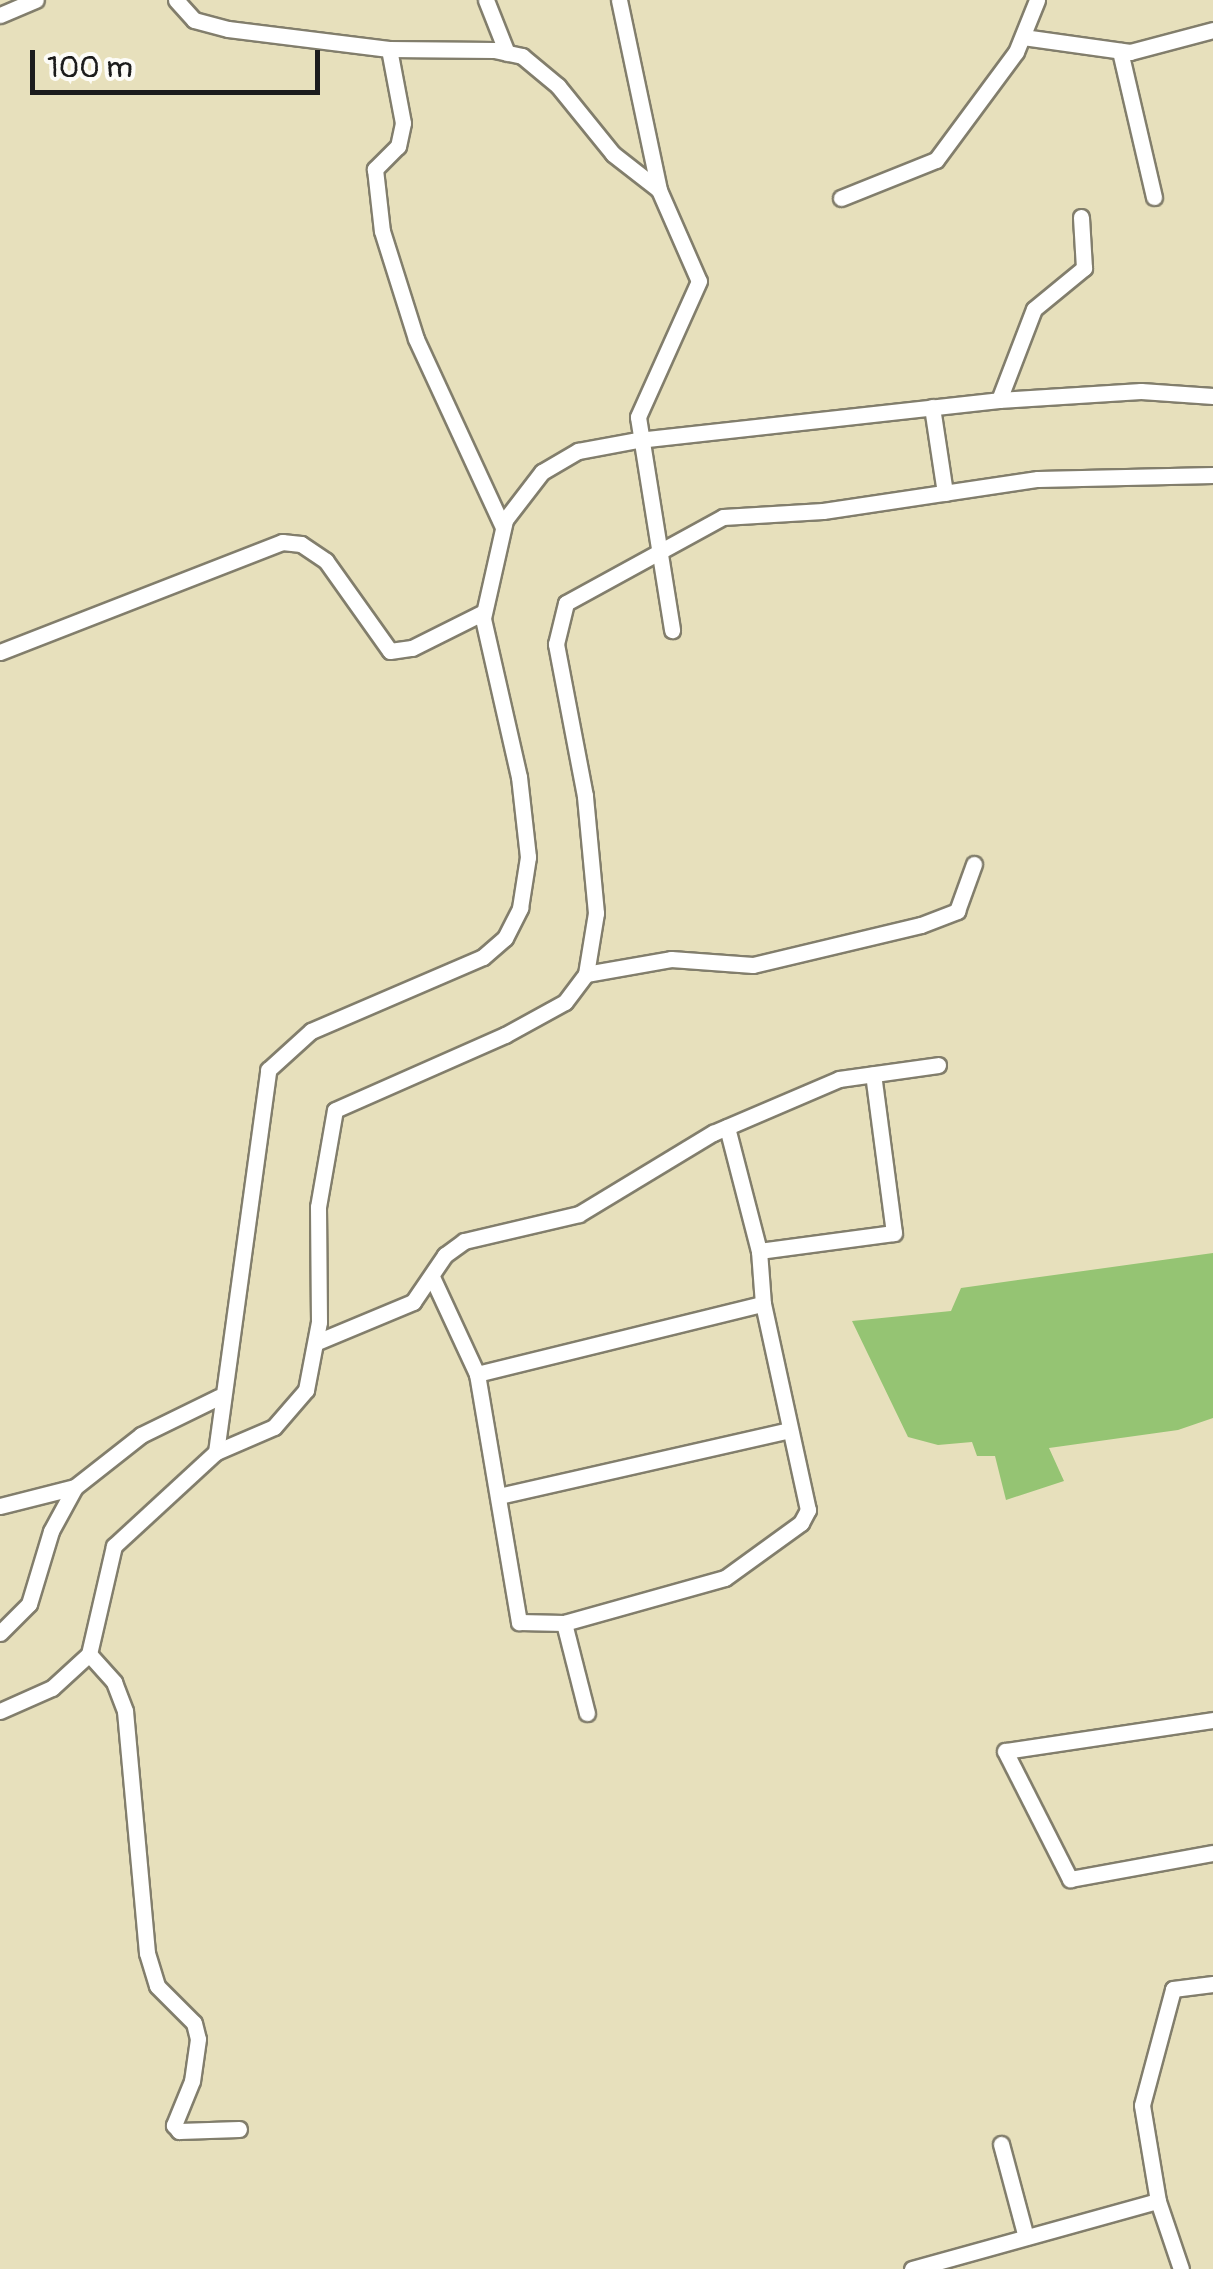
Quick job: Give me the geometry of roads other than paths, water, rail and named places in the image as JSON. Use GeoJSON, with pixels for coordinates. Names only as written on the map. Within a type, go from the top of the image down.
{"type":"FeatureCollection","features":[{"type":"Feature","properties":{"kind":"street"},"geometry":{"type":"LineString","coordinates":[[0,15],[36,0]]}},
{"type":"Feature","properties":{"kind":"street"},"geometry":{"type":"LineString","coordinates":[[176,0],[194,20],[228,28],[390,49],[507,53],[558,86],[613,154],[658,190]]}},
{"type":"Feature","properties":{"kind":"street"},"geometry":{"type":"LineString","coordinates":[[486,0],[507,53]]}},
{"type":"Feature","properties":{"kind":"street"},"geometry":{"type":"LineString","coordinates":[[619,0],[658,190],[699,282],[638,417],[638,440],[672,630]]}},
{"type":"Feature","properties":{"kind":"street"},"geometry":{"type":"LineString","coordinates":[[841,198],[936,160],[1022,37],[1037,0]]}},
{"type":"Feature","properties":{"kind":"street"},"geometry":{"type":"LineString","coordinates":[[1022,37],[1120,51],[1213,30]]}},
{"type":"Feature","properties":{"kind":"street"},"geometry":{"type":"LineString","coordinates":[[390,49],[403,123],[398,146],[375,169],[382,230],[416,339],[503,526]]}},
{"type":"Feature","properties":{"kind":"street"},"geometry":{"type":"LineString","coordinates":[[1120,51],[1154,197]]}},
{"type":"Feature","properties":{"kind":"street"},"geometry":{"type":"LineString","coordinates":[[999,400],[1034,308],[1084,268],[1081,217]]}},
{"type":"Feature","properties":{"kind":"street"},"geometry":{"type":"LineString","coordinates":[[216,1452],[219,1397],[238,1316],[268,1070],[311,1031],[483,957],[504,938],[520,908],[528,857],[519,777],[484,612],[503,526],[542,472],[578,452],[638,440],[999,400],[1141,391],[1213,396]]}},
{"type":"Feature","properties":{"kind":"street"},"geometry":{"type":"LineString","coordinates":[[932,407],[944,493]]}},
{"type":"Feature","properties":{"kind":"street"},"geometry":{"type":"LineString","coordinates":[[0,1711],[52,1688],[89,1654],[114,1546],[216,1452],[274,1427],[297,1408],[317,1342],[318,1207],[335,1110],[505,1035],[565,1002],[586,974],[596,913],[585,796],[556,644],[559,612],[723,517],[1098,475],[1213,475]]}},
{"type":"Feature","properties":{"kind":"street"},"geometry":{"type":"LineString","coordinates":[[0,652],[282,542],[302,544],[326,561],[390,651],[412,648],[484,612]]}},
{"type":"Feature","properties":{"kind":"street"},"geometry":{"type":"LineString","coordinates":[[586,974],[671,959],[752,966],[921,925],[956,911],[974,864]]}},
{"type":"Feature","properties":{"kind":"street"},"geometry":{"type":"LineString","coordinates":[[317,1342],[388,1317],[413,1302],[445,1255],[464,1241],[579,1214],[727,1127],[839,1080],[938,1065]]}},
{"type":"Feature","properties":{"kind":"street"},"geometry":{"type":"LineString","coordinates":[[759,1251],[894,1232],[872,1074]]}},
{"type":"Feature","properties":{"kind":"street"},"geometry":{"type":"LineString","coordinates":[[432,1277],[478,1374],[519,1622],[564,1622],[725,1578],[802,1524],[808,1510],[763,1304],[759,1251],[727,1127]]}},
{"type":"Feature","properties":{"kind":"street"},"geometry":{"type":"LineString","coordinates":[[478,1374],[763,1304]]}},
{"type":"Feature","properties":{"kind":"street"},"geometry":{"type":"LineString","coordinates":[[0,1633],[29,1604],[51,1530],[75,1487],[140,1435],[219,1397]]}},
{"type":"Feature","properties":{"kind":"street"},"geometry":{"type":"LineString","coordinates":[[499,1496],[790,1430]]}},
{"type":"Feature","properties":{"kind":"street"},"geometry":{"type":"LineString","coordinates":[[0,1506],[75,1487]]}},
{"type":"Feature","properties":{"kind":"street"},"geometry":{"type":"LineString","coordinates":[[564,1622],[587,1714]]}},
{"type":"Feature","properties":{"kind":"street"},"geometry":{"type":"LineString","coordinates":[[89,1654],[114,1682],[125,1711],[148,1953],[157,1986],[194,2022],[198,2038],[192,2081],[174,2125],[179,2131],[239,2129]]}},
{"type":"Feature","properties":{"kind":"street"},"geometry":{"type":"LineString","coordinates":[[1213,1720],[1004,1751],[1070,1879],[1213,1853]]}},
{"type":"Feature","properties":{"kind":"street"},"geometry":{"type":"LineString","coordinates":[[1180,2269],[1158,2201],[1142,2105],[1173,1989],[1213,1984]]}},
{"type":"Feature","properties":{"kind":"street"},"geometry":{"type":"LineString","coordinates":[[1001,2144],[1026,2237]]}},
{"type":"Feature","properties":{"kind":"street"},"geometry":{"type":"LineString","coordinates":[[912,2269],[1158,2201]]}}]}
